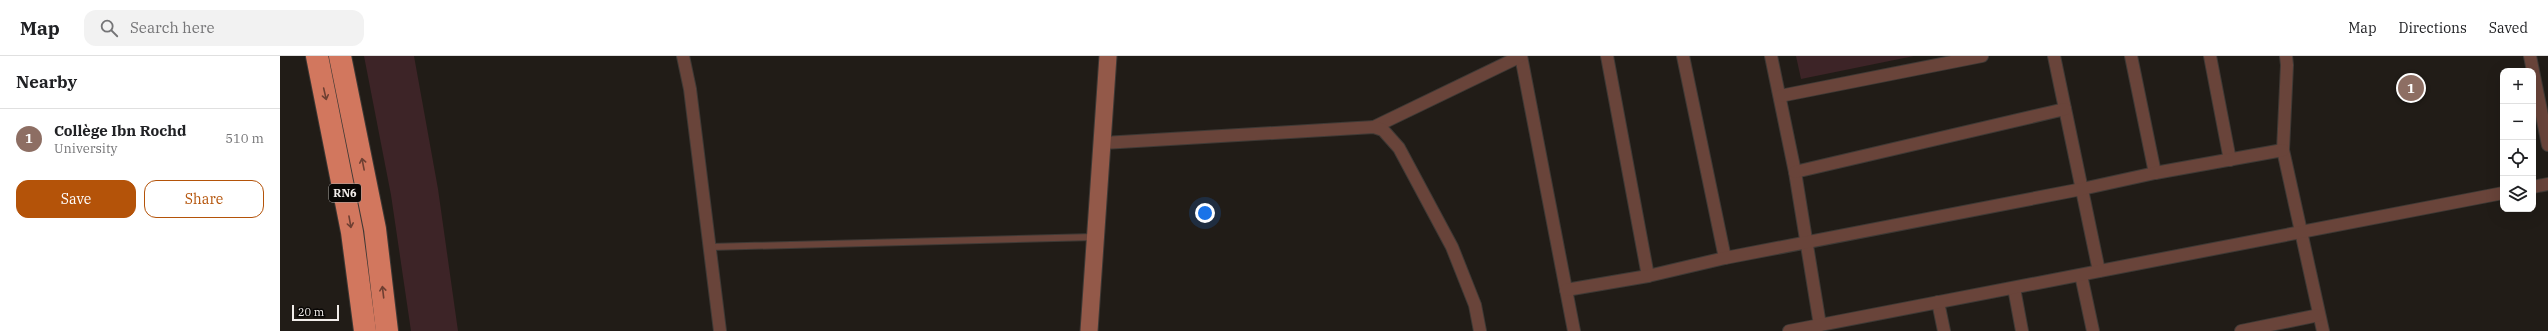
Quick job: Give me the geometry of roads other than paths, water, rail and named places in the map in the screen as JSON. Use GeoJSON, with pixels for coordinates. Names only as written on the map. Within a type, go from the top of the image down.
{"type":"FeatureCollection","features":[{"type":"Feature","properties":{"kind":"highway","name":"RN6"},"geometry":{"type":"LineString","coordinates":[[316,56],[340,164],[365,331]]}},
{"type":"Feature","properties":{"kind":"highway","name":"RN6"},"geometry":{"type":"LineString","coordinates":[[340,56],[375,229],[387,331]]}},
{"type":"Feature","properties":{"kind":"street"},"geometry":{"type":"LineString","coordinates":[[683,56],[690,89],[720,331]]}},
{"type":"Feature","properties":{"kind":"street"},"geometry":{"type":"LineString","coordinates":[[1089,331],[1108,56]]}},
{"type":"Feature","properties":{"kind":"street"},"geometry":{"type":"LineString","coordinates":[[1374,127],[1521,56],[1574,331]]}},
{"type":"Feature","properties":{"kind":"street"},"geometry":{"type":"LineString","coordinates":[[1607,56],[1648,276]]}},
{"type":"Feature","properties":{"kind":"street"},"geometry":{"type":"LineString","coordinates":[[1683,56],[1725,258]]}},
{"type":"Feature","properties":{"kind":"street"},"geometry":{"type":"LineString","coordinates":[[1771,56],[1795,172],[1820,325]]}},
{"type":"Feature","properties":{"kind":"street"},"geometry":{"type":"LineString","coordinates":[[1780,96],[1982,56]]}},
{"type":"Feature","properties":{"kind":"street"},"geometry":{"type":"LineString","coordinates":[[2054,56],[2099,271]]}},
{"type":"Feature","properties":{"kind":"street"},"geometry":{"type":"LineString","coordinates":[[2131,56],[2155,173]]}},
{"type":"Feature","properties":{"kind":"street"},"geometry":{"type":"LineString","coordinates":[[2210,56],[2230,160]]}},
{"type":"Feature","properties":{"kind":"street"},"geometry":{"type":"LineString","coordinates":[[2286,56],[2287,65],[2283,150],[2323,331]]}},
{"type":"Feature","properties":{"kind":"street"},"geometry":{"type":"LineString","coordinates":[[2530,56],[2548,141]]}},
{"type":"Feature","properties":{"kind":"street"},"geometry":{"type":"LineString","coordinates":[[1795,172],[2065,110]]}},
{"type":"Feature","properties":{"kind":"street"},"geometry":{"type":"LineString","coordinates":[[1103,143],[1374,127],[1383,130],[1399,148],[1452,247],[1475,305],[1480,331]]}},
{"type":"Feature","properties":{"kind":"street"},"geometry":{"type":"LineString","coordinates":[[1566,290],[1648,276],[1725,258],[2082,189],[2155,173],[2283,150]]}},
{"type":"Feature","properties":{"kind":"street"},"geometry":{"type":"LineString","coordinates":[[2536,186],[2548,184]]}},
{"type":"Feature","properties":{"kind":"street"},"geometry":{"type":"LineString","coordinates":[[1789,331],[2500,194]]}},
{"type":"Feature","properties":{"kind":"street"},"geometry":{"type":"LineString","coordinates":[[2081,275],[2093,331]]}},
{"type":"Feature","properties":{"kind":"street"},"geometry":{"type":"LineString","coordinates":[[2014,288],[2022,331]]}},
{"type":"Feature","properties":{"kind":"street"},"geometry":{"type":"LineString","coordinates":[[1938,302],[1944,331]]}},
{"type":"Feature","properties":{"kind":"street"},"geometry":{"type":"LineString","coordinates":[[2246,331],[2319,315]]}},
{"type":"Feature","properties":{"kind":"lane"},"geometry":{"type":"LineString","coordinates":[[710,248],[1096,237]]}},
{"type":"Feature","properties":{"kind":"place","name":"Collège Ibn Rochd"},"geometry":{"type":"Point","coordinates":[2411,88]}}]}
